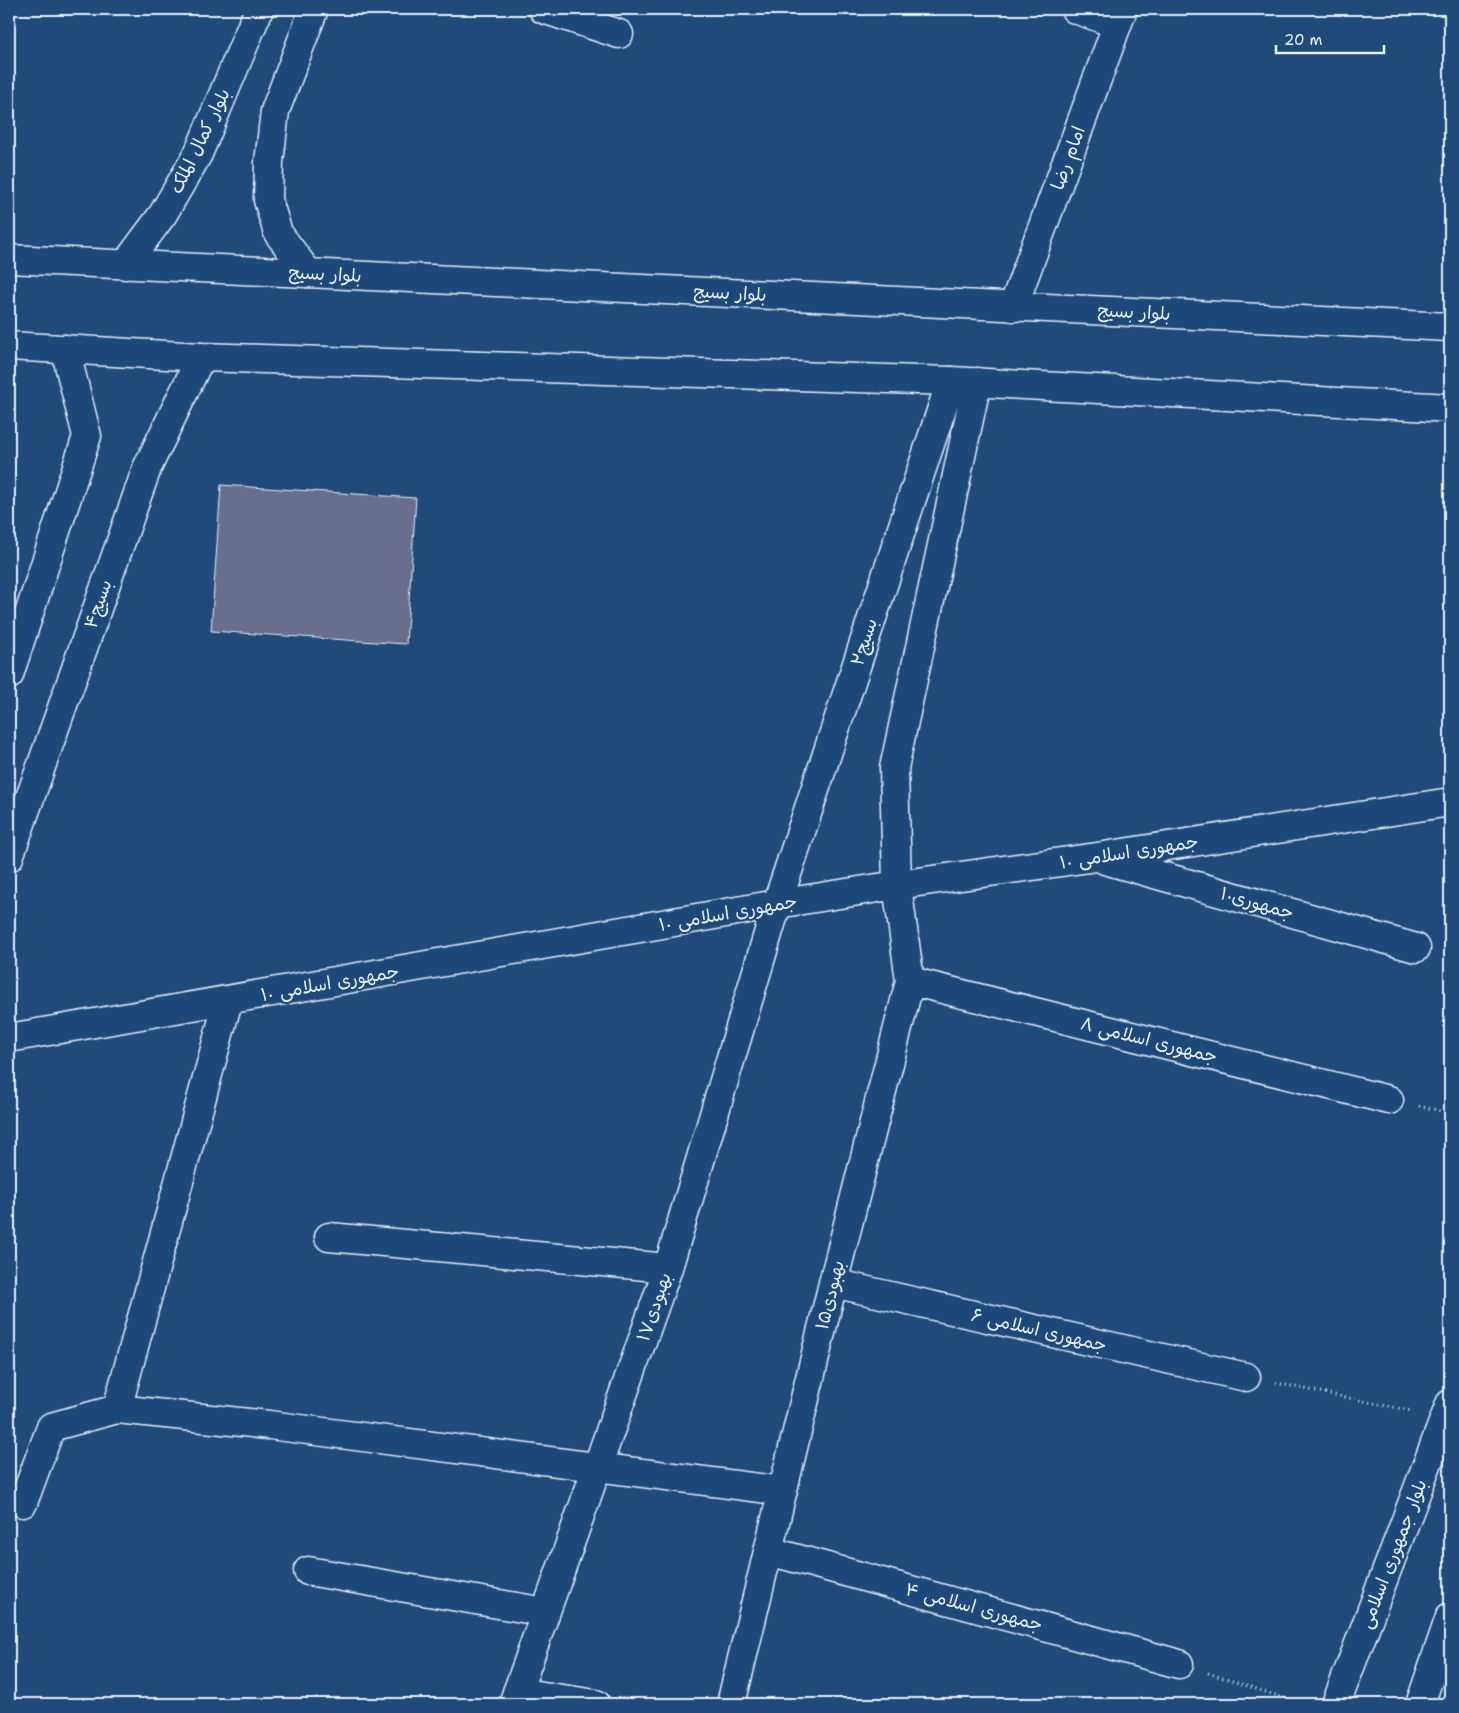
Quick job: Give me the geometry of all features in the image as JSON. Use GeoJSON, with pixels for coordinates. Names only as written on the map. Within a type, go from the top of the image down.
{"type":"FeatureCollection","features":[{"type":"Feature","properties":{"kind":"street","name":"بلوار کمال الملک"},"geometry":{"type":"LineString","coordinates":[[125,265],[164,214],[198,154],[259,9]]}},
{"type":"Feature","properties":{"kind":"street"},"geometry":{"type":"LineString","coordinates":[[308,273],[278,233],[268,200],[269,162],[275,111],[314,9]]}},
{"type":"Feature","properties":{"kind":"street"},"geometry":{"type":"LineString","coordinates":[[544,9],[619,34]]}},
{"type":"Feature","properties":{"kind":"street"},"geometry":{"type":"LineString","coordinates":[[1076,9],[1120,16]]}},
{"type":"Feature","properties":{"kind":"street","name":"امام رضا"},"geometry":{"type":"LineString","coordinates":[[1013,307],[1120,16]]}},
{"type":"Feature","properties":{"kind":"street","name":"بلوار بسیج"},"geometry":{"type":"LineString","coordinates":[[9,259],[1450,327]]}},
{"type":"Feature","properties":{"kind":"street"},"geometry":{"type":"LineString","coordinates":[[9,346],[201,357],[964,381],[1450,408]]}},
{"type":"Feature","properties":{"kind":"street"},"geometry":{"type":"LineString","coordinates":[[9,675],[87,436],[65,349]]}},
{"type":"Feature","properties":{"kind":"street","name":"بسیج۴"},"geometry":{"type":"LineString","coordinates":[[9,858],[146,468],[201,357]]}},
{"type":"Feature","properties":{"kind":"street"},"geometry":{"type":"LineString","coordinates":[[897,885],[894,768],[964,381]]}},
{"type":"Feature","properties":{"kind":"street","name":"بسیج۲"},"geometry":{"type":"LineString","coordinates":[[777,904],[964,381]]}},
{"type":"Feature","properties":{"kind":"street","name":"جمهوری اسلامی ۱۰"},"geometry":{"type":"LineString","coordinates":[[9,1038],[777,904],[1450,802]]}},
{"type":"Feature","properties":{"kind":"street","name":"جمهوری۱۰"},"geometry":{"type":"LineString","coordinates":[[1097,857],[1416,948]]}},
{"type":"Feature","properties":{"kind":"street","name":"بهبودی۱۵"},"geometry":{"type":"LineString","coordinates":[[731,1704],[832,1282],[910,981],[897,885]]}},
{"type":"Feature","properties":{"kind":"street","name":"بهبودی۱۷"},"geometry":{"type":"LineString","coordinates":[[515,1698],[668,1268],[777,904]]}},
{"type":"Feature","properties":{"kind":"street","name":"جمهوری اسلامی ۸"},"geometry":{"type":"LineString","coordinates":[[910,981],[1389,1100]]}},
{"type":"Feature","properties":{"kind":"street"},"geometry":{"type":"LineString","coordinates":[[117,1409],[228,1001]]}},
{"type":"Feature","properties":{"kind":"street"},"geometry":{"type":"LineString","coordinates":[[329,1237],[668,1268]]}},
{"type":"Feature","properties":{"kind":"street","name":"جمهوری اسلامی ۶"},"geometry":{"type":"LineString","coordinates":[[832,1282],[1246,1377]]}},
{"type":"Feature","properties":{"kind":"street"},"geometry":{"type":"LineString","coordinates":[[23,1503],[51,1427],[117,1409],[269,1425],[783,1491]]}},
{"type":"Feature","properties":{"kind":"street","name":"بلوار جمهوری اسلامی"},"geometry":{"type":"LineString","coordinates":[[1336,1704],[1448,1411]]}},
{"type":"Feature","properties":{"kind":"street","name":"جمهوری اسلامی ۴"},"geometry":{"type":"LineString","coordinates":[[769,1551],[1179,1664]]}},
{"type":"Feature","properties":{"kind":"street"},"geometry":{"type":"LineString","coordinates":[[308,1571],[546,1612]]}},
{"type":"Feature","properties":{"kind":"street"},"geometry":{"type":"LineString","coordinates":[[1420,1704],[1448,1632]]}},
{"type":"Feature","properties":{"kind":"street"},"geometry":{"type":"LineString","coordinates":[[515,1698],[596,1704]]}},
{"type":"Feature","properties":{"kind":"path"},"geometry":{"type":"LineString","coordinates":[[1246,1377],[1448,1411]]}},
{"type":"Feature","properties":{"kind":"path"},"geometry":{"type":"LineString","coordinates":[[1179,1664],[1302,1704]]}},
{"type":"Feature","properties":{"kind":"building"},"geometry":{"type":"Polygon","coordinates":[[[221,485],[416,498],[406,644],[211,631],[221,485]]]}}]}
